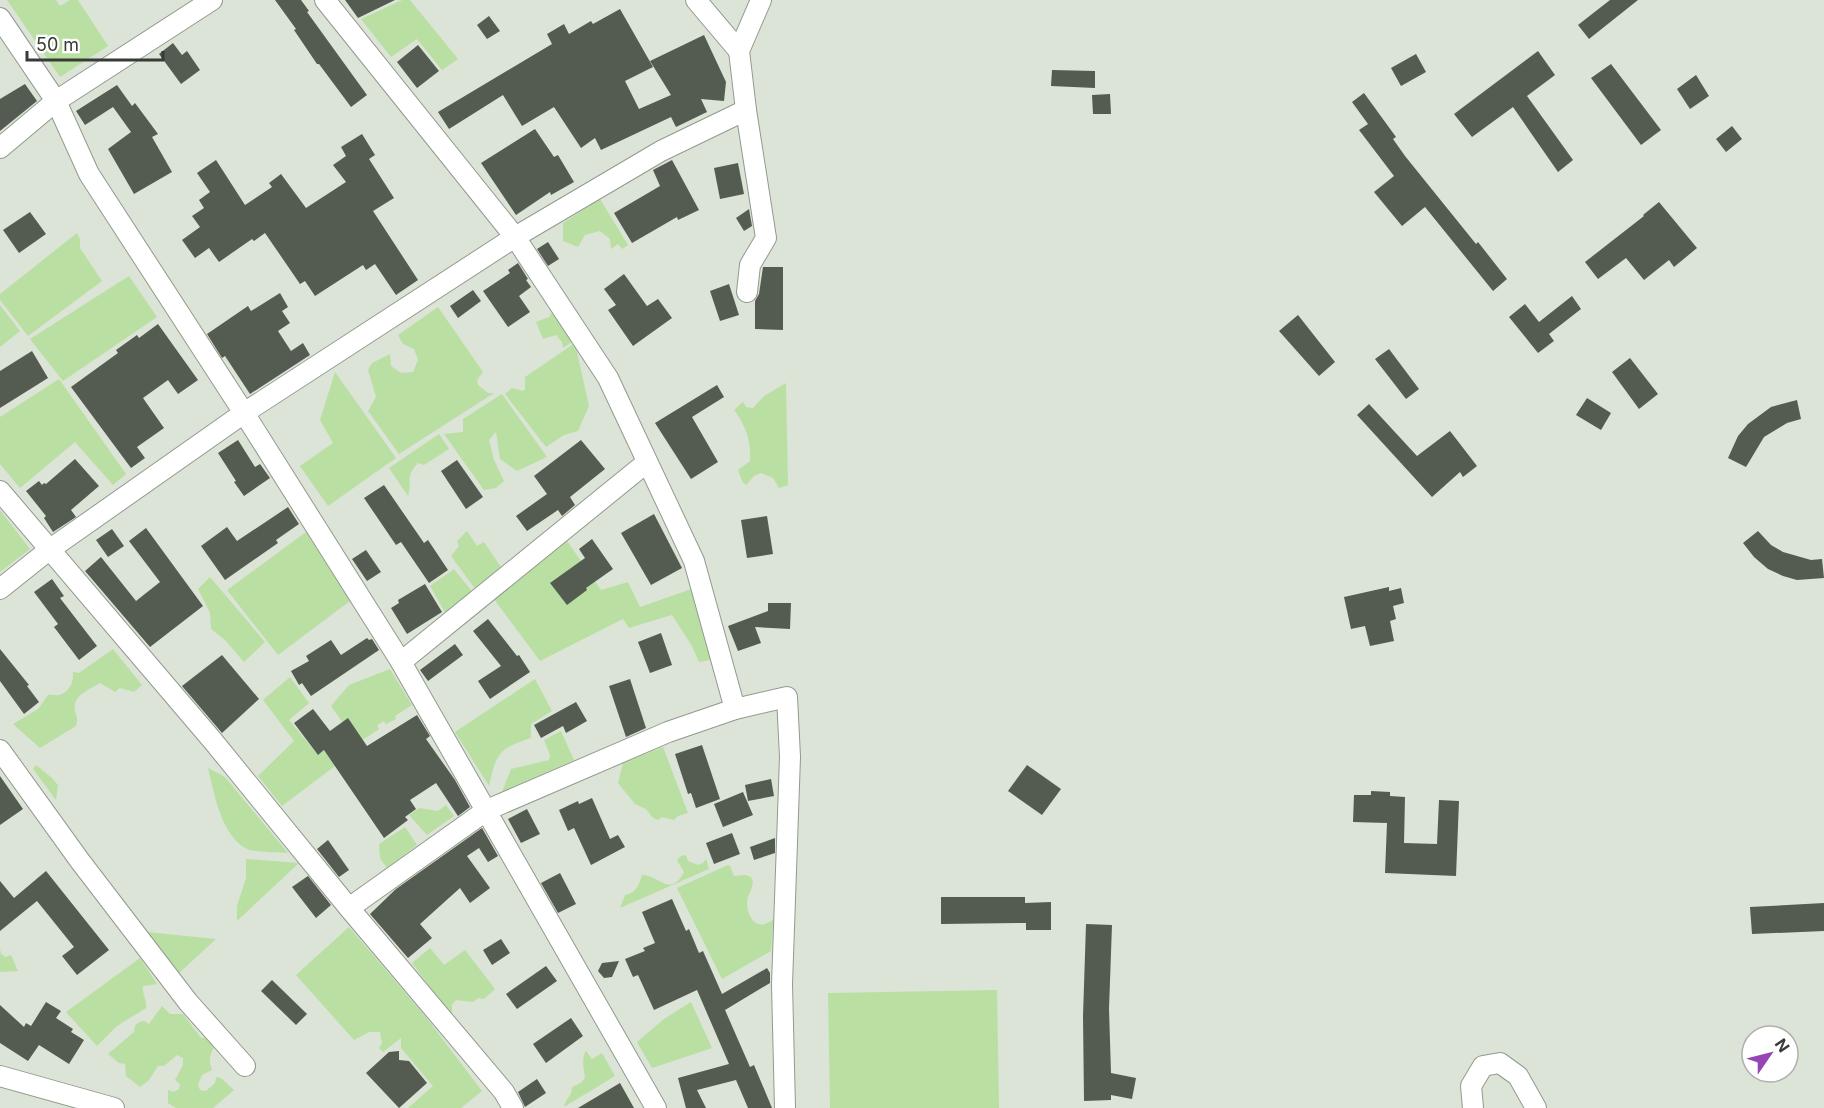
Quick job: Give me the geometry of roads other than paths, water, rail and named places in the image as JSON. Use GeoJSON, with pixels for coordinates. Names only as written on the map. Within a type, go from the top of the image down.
{"type":"FeatureCollection","features":[{"type":"Feature","properties":{"kind":"street"},"geometry":{"type":"LineString","coordinates":[[0,148],[56,101],[212,0]]}},
{"type":"Feature","properties":{"kind":"street"},"geometry":{"type":"LineString","coordinates":[[326,0],[515,237],[608,378],[694,561],[735,709]]}},
{"type":"Feature","properties":{"kind":"street"},"geometry":{"type":"LineString","coordinates":[[696,0],[739,51]]}},
{"type":"Feature","properties":{"kind":"street"},"geometry":{"type":"LineString","coordinates":[[747,292],[750,265],[766,238],[739,51],[761,0]]}},
{"type":"Feature","properties":{"kind":"street"},"geometry":{"type":"LineString","coordinates":[[0,18],[56,101],[89,174],[244,413],[401,662],[656,1108]]}},
{"type":"Feature","properties":{"kind":"street"},"geometry":{"type":"LineString","coordinates":[[0,590],[49,550],[244,413],[515,237],[662,150],[746,110]]}},
{"type":"Feature","properties":{"kind":"street"},"geometry":{"type":"LineString","coordinates":[[401,662],[646,463]]}},
{"type":"Feature","properties":{"kind":"street"},"geometry":{"type":"LineString","coordinates":[[0,491],[213,741],[349,908],[504,1092],[513,1108]]}},
{"type":"Feature","properties":{"kind":"street"},"geometry":{"type":"LineString","coordinates":[[349,908],[487,810],[668,732],[735,709],[787,697],[789,757],[782,984],[785,1108]]}},
{"type":"Feature","properties":{"kind":"street"},"geometry":{"type":"LineString","coordinates":[[0,750],[80,861],[188,1002],[245,1066]]}},
{"type":"Feature","properties":{"kind":"street"},"geometry":{"type":"LineString","coordinates":[[1473,1108],[1471,1086],[1483,1066],[1500,1063],[1518,1077],[1536,1108]]}},
{"type":"Feature","properties":{"kind":"street"},"geometry":{"type":"LineString","coordinates":[[0,1076],[114,1108]]}}]}
